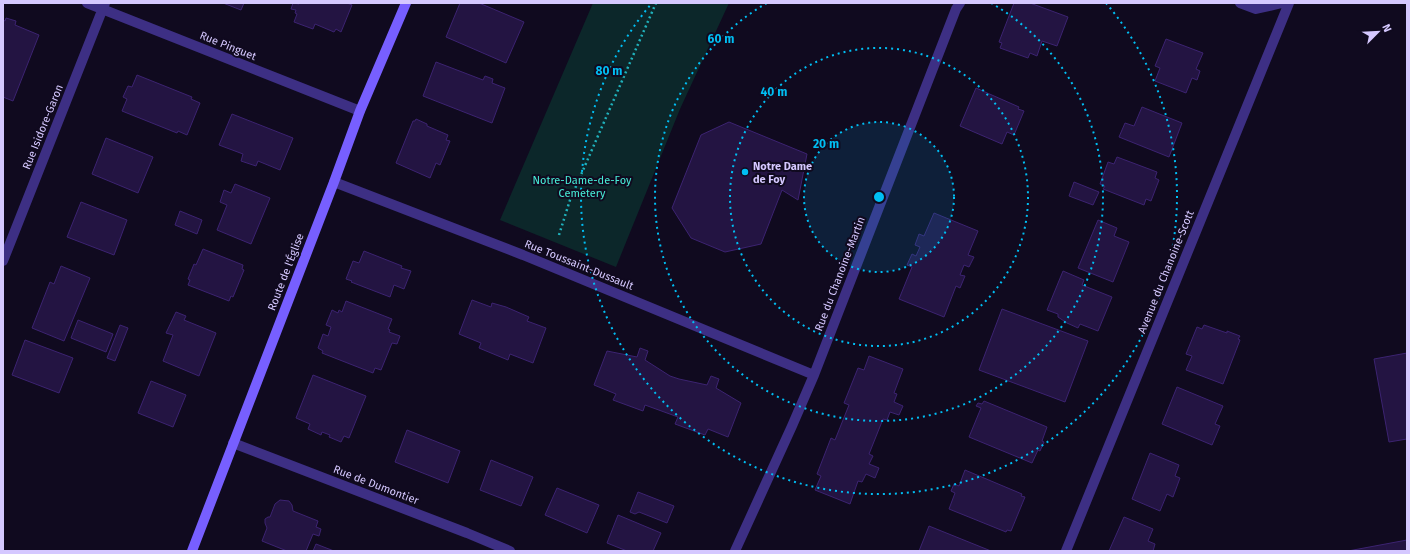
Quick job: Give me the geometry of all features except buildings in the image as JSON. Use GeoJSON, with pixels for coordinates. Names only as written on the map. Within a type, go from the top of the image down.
{"type":"FeatureCollection","features":[{"type":"Feature","properties":{"kind":"main road","name":"Route de l'Église"},"geometry":{"type":"LineString","coordinates":[[192,551],[360,111],[406,3]]}},
{"type":"Feature","properties":{"kind":"street","name":"Rue Pinguet"},"geometry":{"type":"LineString","coordinates":[[87,3],[103,6],[360,111]]}},
{"type":"Feature","properties":{"kind":"street","name":"Rue du Chanoine-Martin"},"geometry":{"type":"LineString","coordinates":[[735,551],[814,375],[956,9],[960,3]]}},
{"type":"Feature","properties":{"kind":"street"},"geometry":{"type":"LineString","coordinates":[[1240,3],[1256,9],[1282,3]]}},
{"type":"Feature","properties":{"kind":"street","name":"Avenue du Chanoine-Scott"},"geometry":{"type":"LineString","coordinates":[[1066,551],[1289,3]]}},
{"type":"Feature","properties":{"kind":"street","name":"Rue Isidore-Garon"},"geometry":{"type":"LineString","coordinates":[[3,260],[103,6]]}},
{"type":"Feature","properties":{"kind":"street","name":"Rue Toussaint-Dussault"},"geometry":{"type":"LineString","coordinates":[[334,182],[523,255],[814,375]]}},
{"type":"Feature","properties":{"kind":"street","name":"Rue de Dumontier"},"geometry":{"type":"LineString","coordinates":[[233,443],[510,551]]}},
{"type":"Feature","properties":{"kind":"path"},"geometry":{"type":"LineString","coordinates":[[559,235],[570,200],[656,3]]}},
{"type":"Feature","properties":{"kind":"green space","name":"Notre-Dame-de-Foy Cemetery"},"geometry":{"type":"Polygon","coordinates":[[[593,3],[729,3],[680,109],[616,267],[500,220],[593,3]]]}},
{"type":"Feature","properties":{"kind":"place","name":"Notre Dame de Foy"},"geometry":{"type":"Point","coordinates":[745,172]}}]}
